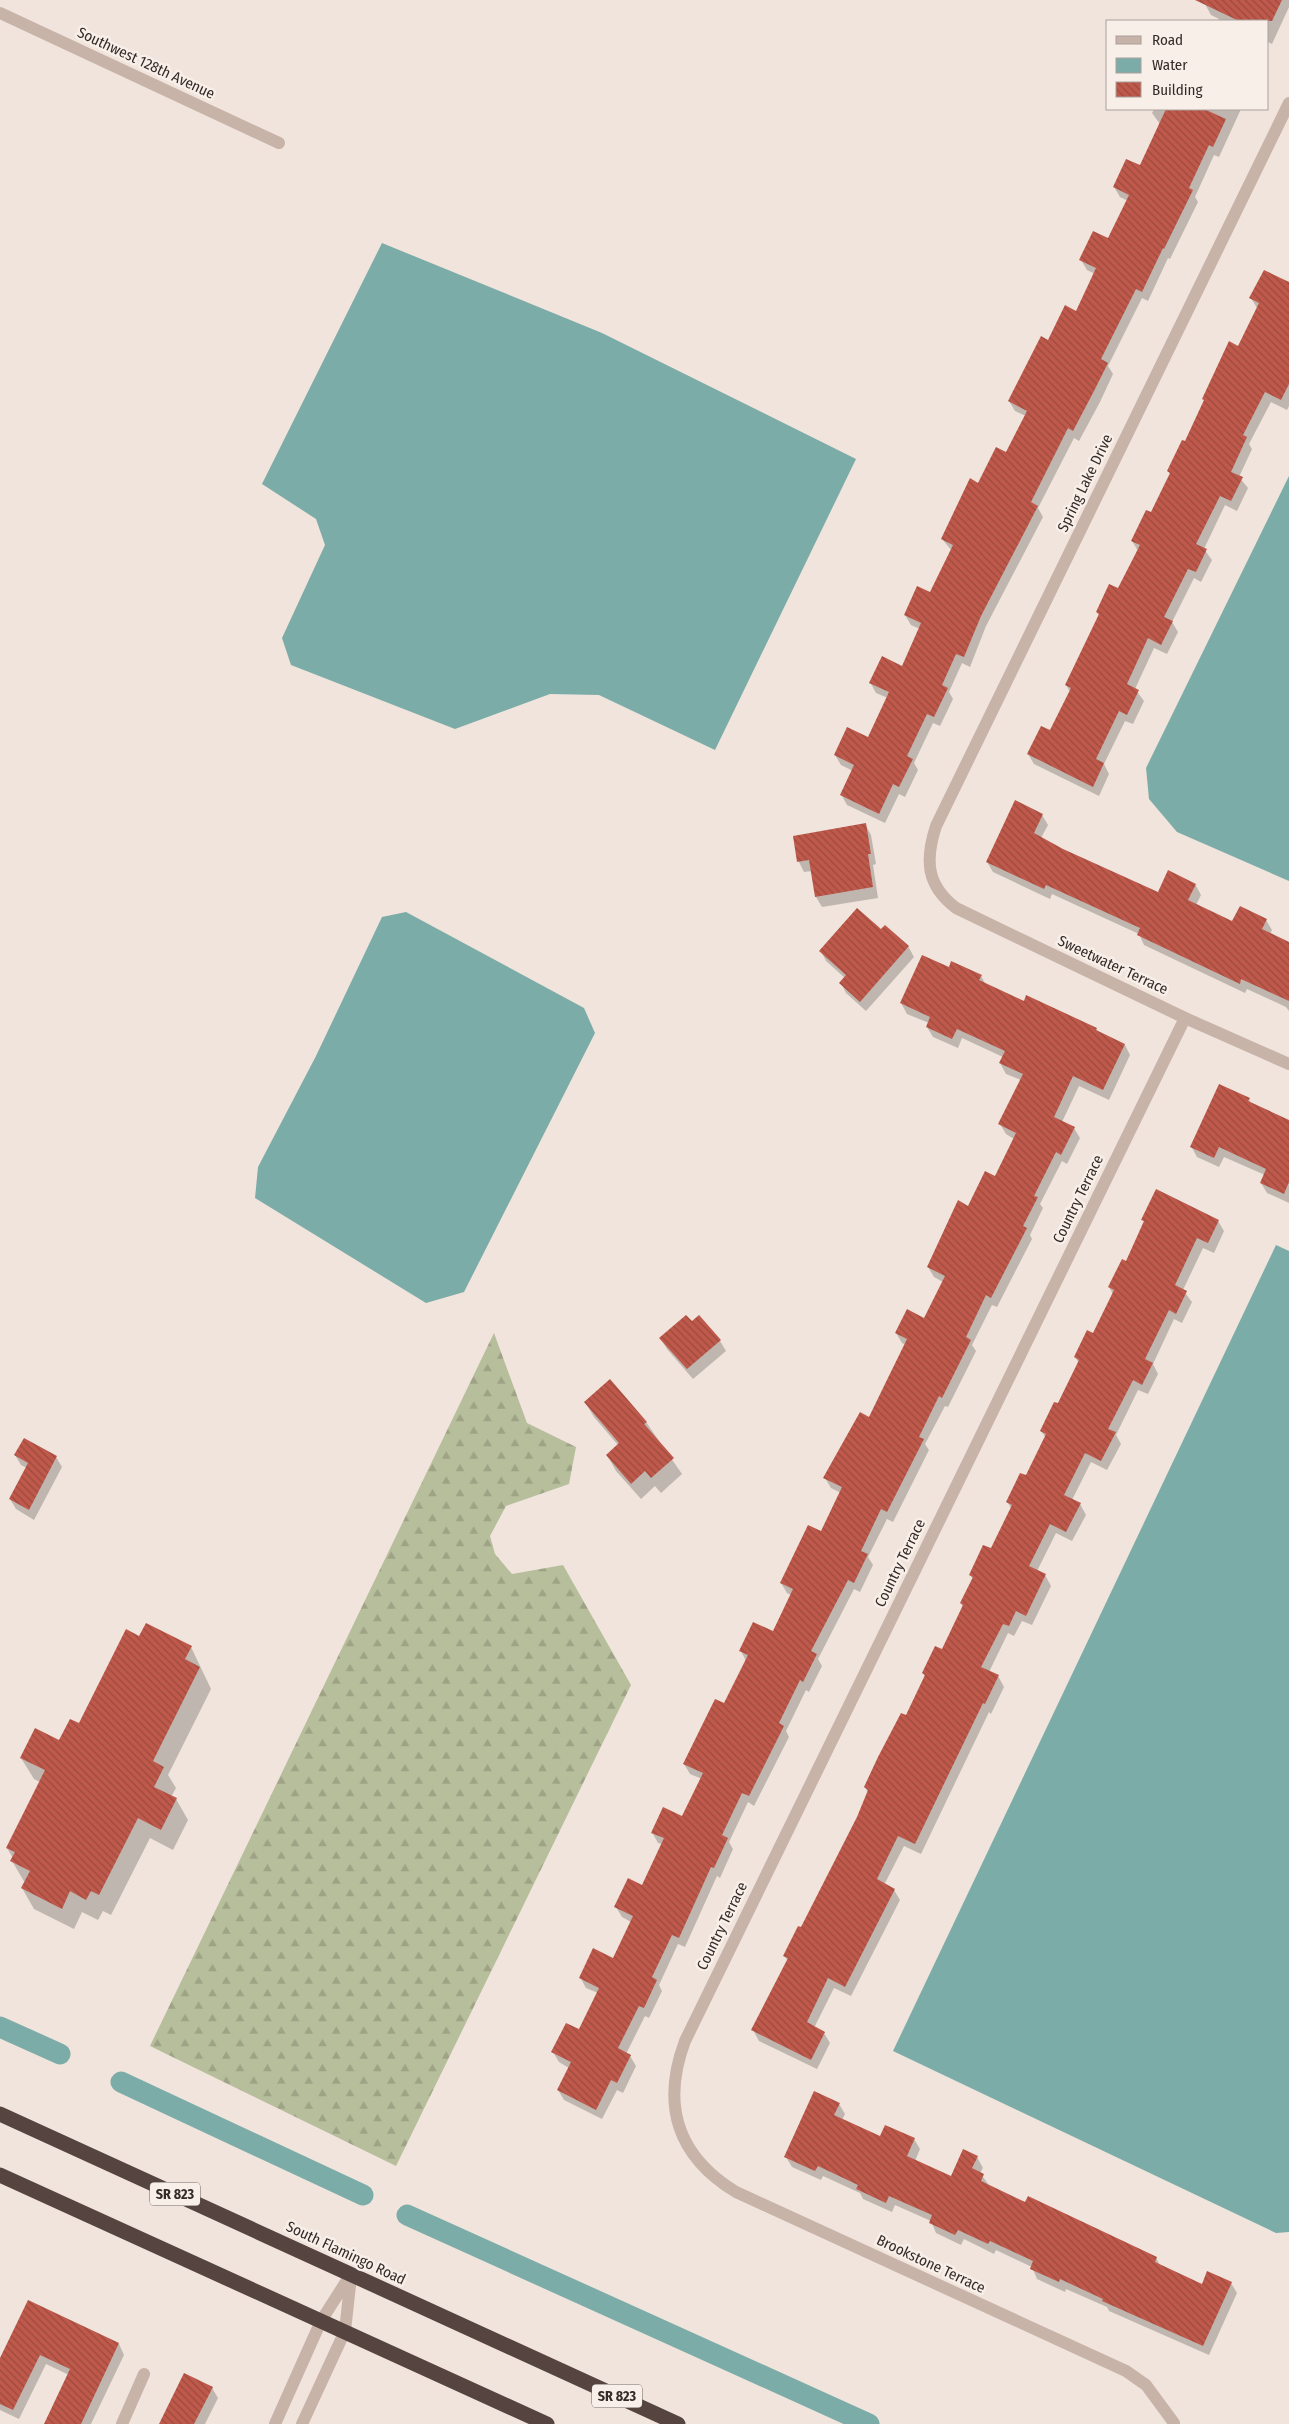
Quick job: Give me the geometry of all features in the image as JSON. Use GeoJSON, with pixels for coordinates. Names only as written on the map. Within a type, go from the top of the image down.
{"type":"FeatureCollection","features":[{"type":"Feature","properties":{"kind":"highway","name":"South Flamingo Road"},"geometry":{"type":"LineString","coordinates":[[0,2114],[678,2424]]}},
{"type":"Feature","properties":{"kind":"highway"},"geometry":{"type":"LineString","coordinates":[[0,2174],[547,2424]]}},
{"type":"Feature","properties":{"kind":"street","name":"Southwest 128th Avenue"},"geometry":{"type":"LineString","coordinates":[[0,13],[279,143]]}},
{"type":"Feature","properties":{"kind":"street","name":"Spring Lake Drive"},"geometry":{"type":"LineString","coordinates":[[934,882],[929,859],[930,844],[936,826],[1288,108]]}},
{"type":"Feature","properties":{"kind":"street","name":"Sweetwater Terrace"},"geometry":{"type":"LineString","coordinates":[[934,882],[942,896],[956,908],[1185,1018],[1289,1064]]}},
{"type":"Feature","properties":{"kind":"street","name":"Country Terrace"},"geometry":{"type":"LineString","coordinates":[[681,2128],[674,2111],[673,2095],[674,2074],[685,2041],[1185,1018]]}},
{"type":"Feature","properties":{"kind":"street","name":"Brookstone Terrace"},"geometry":{"type":"LineString","coordinates":[[681,2128],[686,2144],[706,2170],[736,2192],[1126,2371],[1146,2385],[1174,2423]]}},
{"type":"Feature","properties":{"kind":"street"},"geometry":{"type":"LineString","coordinates":[[275,2424],[322,2321],[351,2274]]}},
{"type":"Feature","properties":{"kind":"street"},"geometry":{"type":"LineString","coordinates":[[302,2424],[345,2332],[351,2274]]}},
{"type":"Feature","properties":{"kind":"street"},"geometry":{"type":"LineString","coordinates":[[122,2424],[144,2374]]}},
{"type":"Feature","properties":{"kind":"green space"},"geometry":{"type":"Polygon","coordinates":[[[494,1333],[527,1423],[576,1447],[569,1484],[506,1506],[490,1536],[495,1554],[512,1574],[563,1565],[631,1685],[396,2166],[150,2046],[494,1333]]]}},
{"type":"Feature","properties":{"kind":"water"},"geometry":{"type":"Polygon","coordinates":[[[382,243],[602,333],[856,459],[715,750],[599,695],[550,694],[455,729],[291,665],[282,638],[325,545],[316,519],[262,484],[382,243]]]}},
{"type":"Feature","properties":{"kind":"water"},"geometry":{"type":"Polygon","coordinates":[[[1289,476],[1289,881],[1177,832],[1149,799],[1146,768],[1289,476]]]}},
{"type":"Feature","properties":{"kind":"water"},"geometry":{"type":"Polygon","coordinates":[[[406,912],[584,1008],[595,1033],[464,1292],[426,1303],[255,1198],[258,1167],[316,1056],[382,917],[406,912]]]}},
{"type":"Feature","properties":{"kind":"water"},"geometry":{"type":"Polygon","coordinates":[[[1276,1245],[1289,1251],[1289,2232],[1276,2233],[893,2051],[1276,1245]]]}},
{"type":"Feature","properties":{"kind":"building"},"geometry":{"type":"Polygon","coordinates":[[[1195,0],[1282,0],[1272,21],[1237,20],[1195,0]]]}},
{"type":"Feature","properties":{"kind":"building"},"geometry":{"type":"Polygon","coordinates":[[[1166,110],[1206,110],[1226,119],[1213,147],[1209,145],[1189,188],[1193,190],[1142,292],[1136,289],[1101,359],[1108,363],[1094,391],[1073,431],[1068,428],[1031,502],[1038,506],[981,616],[964,657],[956,654],[942,685],[948,688],[934,717],[927,714],[907,756],[913,759],[899,787],[893,784],[879,814],[840,795],[854,765],[834,755],[847,727],[868,737],[889,692],[869,683],[882,656],[902,666],[921,623],[904,615],[917,586],[930,592],[953,545],[941,539],[970,478],[978,483],[996,447],[1006,452],[1027,411],[1008,401],[1041,336],[1048,340],[1065,305],[1076,311],[1096,268],[1079,260],[1093,231],[1108,238],[1129,195],[1113,187],[1126,159],[1140,165],[1166,110]]]}},
{"type":"Feature","properties":{"kind":"building"},"geometry":{"type":"Polygon","coordinates":[[[1264,270],[1289,282],[1289,384],[1281,400],[1265,392],[1243,435],[1247,437],[1231,472],[1243,477],[1231,501],[1220,496],[1196,544],[1207,549],[1196,572],[1188,569],[1164,617],[1173,621],[1161,645],[1148,638],[1127,684],[1139,690],[1127,715],[1119,711],[1096,759],[1104,763],[1093,787],[1027,754],[1041,726],[1050,730],[1071,688],[1065,685],[1099,614],[1096,612],[1109,584],[1118,588],[1140,545],[1131,541],[1146,510],[1151,512],[1170,473],[1167,471],[1182,440],[1185,441],[1229,341],[1238,346],[1259,303],[1249,298],[1264,270]]]}},
{"type":"Feature","properties":{"kind":"building"},"geometry":{"type":"Polygon","coordinates":[[[1015,800],[1043,814],[1034,833],[1063,849],[1158,892],[1168,870],[1196,884],[1188,900],[1232,921],[1240,906],[1267,919],[1262,929],[1289,942],[1289,1001],[1241,979],[1240,984],[1137,935],[1140,928],[1046,885],[1044,889],[986,862],[1015,800]]]}},
{"type":"Feature","properties":{"kind":"building"},"geometry":{"type":"Polygon","coordinates":[[[866,823],[871,854],[868,854],[873,887],[815,897],[809,860],[797,862],[793,836],[866,823]]]}},
{"type":"Feature","properties":{"kind":"building"},"geometry":{"type":"Polygon","coordinates":[[[857,908],[881,929],[885,925],[909,946],[860,1002],[839,983],[846,975],[819,951],[857,908]]]}},
{"type":"Feature","properties":{"kind":"building"},"geometry":{"type":"Polygon","coordinates":[[[922,955],[949,967],[951,961],[982,975],[979,980],[1024,1001],[1026,995],[1097,1028],[1096,1030],[1125,1044],[1103,1090],[1073,1076],[1054,1117],[1075,1127],[1061,1155],[1056,1152],[1034,1196],[1038,1197],[1023,1226],[1027,1228],[991,1298],[986,1295],[966,1337],[971,1340],[942,1398],[939,1396],[919,1437],[924,1439],[887,1512],[881,1509],[861,1551],[868,1554],[854,1583],[848,1580],[811,1651],[817,1654],[803,1682],[800,1680],[779,1723],[784,1726],[749,1796],[742,1793],[722,1835],[728,1838],[714,1868],[711,1867],[679,1938],[672,1935],[652,1977],[657,1980],[644,2008],[639,2006],[618,2048],[631,2055],[617,2083],[611,2080],[596,2110],[557,2090],[571,2062],[551,2052],[566,2023],[579,2029],[599,1988],[579,1978],[593,1948],[613,1958],[633,1916],[614,1907],[628,1878],[642,1885],[664,1838],[651,1833],[663,1807],[682,1816],[703,1773],[683,1764],[715,1699],[724,1703],[748,1655],[739,1651],[753,1622],[773,1631],[793,1589],[780,1583],[808,1525],[821,1531],[842,1487],[823,1478],[860,1412],[869,1417],[907,1339],[895,1333],[907,1309],[924,1318],[945,1276],[927,1267],[958,1200],[968,1206],[985,1171],[995,1176],[1016,1133],[998,1124],[1023,1074],[999,1063],[1005,1051],[957,1029],[952,1039],[926,1027],[930,1017],[900,1003],[922,955]]]}},
{"type":"Feature","properties":{"kind":"building"},"geometry":{"type":"Polygon","coordinates":[[[1219,1084],[1250,1098],[1248,1101],[1289,1120],[1289,1182],[1284,1194],[1260,1183],[1266,1169],[1219,1147],[1214,1158],[1190,1147],[1219,1084]]]}},
{"type":"Feature","properties":{"kind":"building"},"geometry":{"type":"Polygon","coordinates":[[[1156,1189],[1219,1220],[1208,1243],[1197,1238],[1175,1285],[1187,1291],[1176,1314],[1169,1310],[1145,1359],[1153,1363],[1142,1385],[1133,1380],[1108,1429],[1116,1432],[1101,1461],[1085,1453],[1064,1495],[1081,1503],[1066,1532],[1050,1524],[1029,1566],[1046,1574],[1026,1616],[1016,1611],[1009,1626],[1003,1624],[981,1667],[999,1675],[985,1704],[983,1703],[915,1844],[898,1836],[877,1879],[895,1889],[845,1987],[828,1978],[807,2022],[825,2032],[811,2060],[751,2030],[788,1958],[783,1956],[798,1926],[801,1927],[857,1817],[868,1790],[864,1787],[878,1757],[901,1713],[906,1715],[925,1675],[922,1673],[935,1646],[942,1649],[963,1605],[960,1603],[973,1577],[969,1575],[983,1545],[991,1548],[1012,1505],[1006,1502],[1020,1473],[1026,1475],[1046,1434],[1040,1431],[1054,1402],[1058,1403],[1079,1360],[1074,1357],[1087,1330],[1093,1333],[1114,1290],[1108,1287],[1122,1259],[1126,1261],[1144,1221],[1141,1220],[1156,1189]]]}},
{"type":"Feature","properties":{"kind":"building"},"geometry":{"type":"Polygon","coordinates":[[[686,1315],[692,1321],[699,1315],[721,1340],[687,1369],[659,1338],[686,1315]]]}},
{"type":"Feature","properties":{"kind":"building"},"geometry":{"type":"Polygon","coordinates":[[[610,1379],[647,1422],[644,1424],[674,1458],[651,1478],[645,1471],[631,1484],[606,1455],[619,1443],[584,1402],[610,1379]]]}},
{"type":"Feature","properties":{"kind":"building"},"geometry":{"type":"Polygon","coordinates":[[[24,1438],[57,1456],[29,1510],[9,1499],[28,1463],[14,1455],[24,1438]]]}},
{"type":"Feature","properties":{"kind":"building"},"geometry":{"type":"Polygon","coordinates":[[[146,1623],[192,1646],[185,1659],[200,1667],[153,1761],[164,1767],[154,1787],[177,1798],[161,1830],[138,1818],[99,1895],[91,1891],[86,1900],[70,1891],[62,1909],[21,1888],[30,1871],[10,1861],[15,1852],[6,1848],[45,1770],[20,1758],[35,1728],[59,1740],[70,1719],[79,1723],[126,1629],[139,1636],[146,1623]]]}},
{"type":"Feature","properties":{"kind":"building"},"geometry":{"type":"Polygon","coordinates":[[[814,2091],[840,2103],[834,2115],[880,2136],[885,2125],[915,2138],[907,2156],[951,2176],[963,2149],[978,2156],[972,2168],[984,2174],[981,2181],[1025,2202],[1028,2196],[1157,2257],[1155,2262],[1202,2284],[1207,2271],[1232,2282],[1203,2346],[1102,2301],[1103,2299],[1060,2279],[1059,2282],[1030,2269],[1033,2261],[990,2241],[988,2244],[958,2230],[955,2235],[929,2223],[932,2215],[889,2196],[886,2203],[856,2189],[858,2185],[818,2166],[815,2171],[784,2157],[814,2091]]]}},
{"type":"Feature","properties":{"kind":"building"},"geometry":{"type":"Polygon","coordinates":[[[28,2300],[119,2343],[81,2424],[44,2424],[70,2369],[40,2355],[13,2410],[0,2404],[0,2358],[28,2300]]]}},
{"type":"Feature","properties":{"kind":"building"},"geometry":{"type":"Polygon","coordinates":[[[184,2373],[213,2387],[194,2424],[159,2424],[184,2373]]]}},
{"type":"Feature","properties":{"kind":"waterway"},"geometry":{"type":"LineString","coordinates":[[0,2027],[60,2054]]}},
{"type":"Feature","properties":{"kind":"waterway"},"geometry":{"type":"LineString","coordinates":[[121,2082],[363,2195]]}},
{"type":"Feature","properties":{"kind":"waterway"},"geometry":{"type":"LineString","coordinates":[[407,2215],[869,2424]]}}]}
